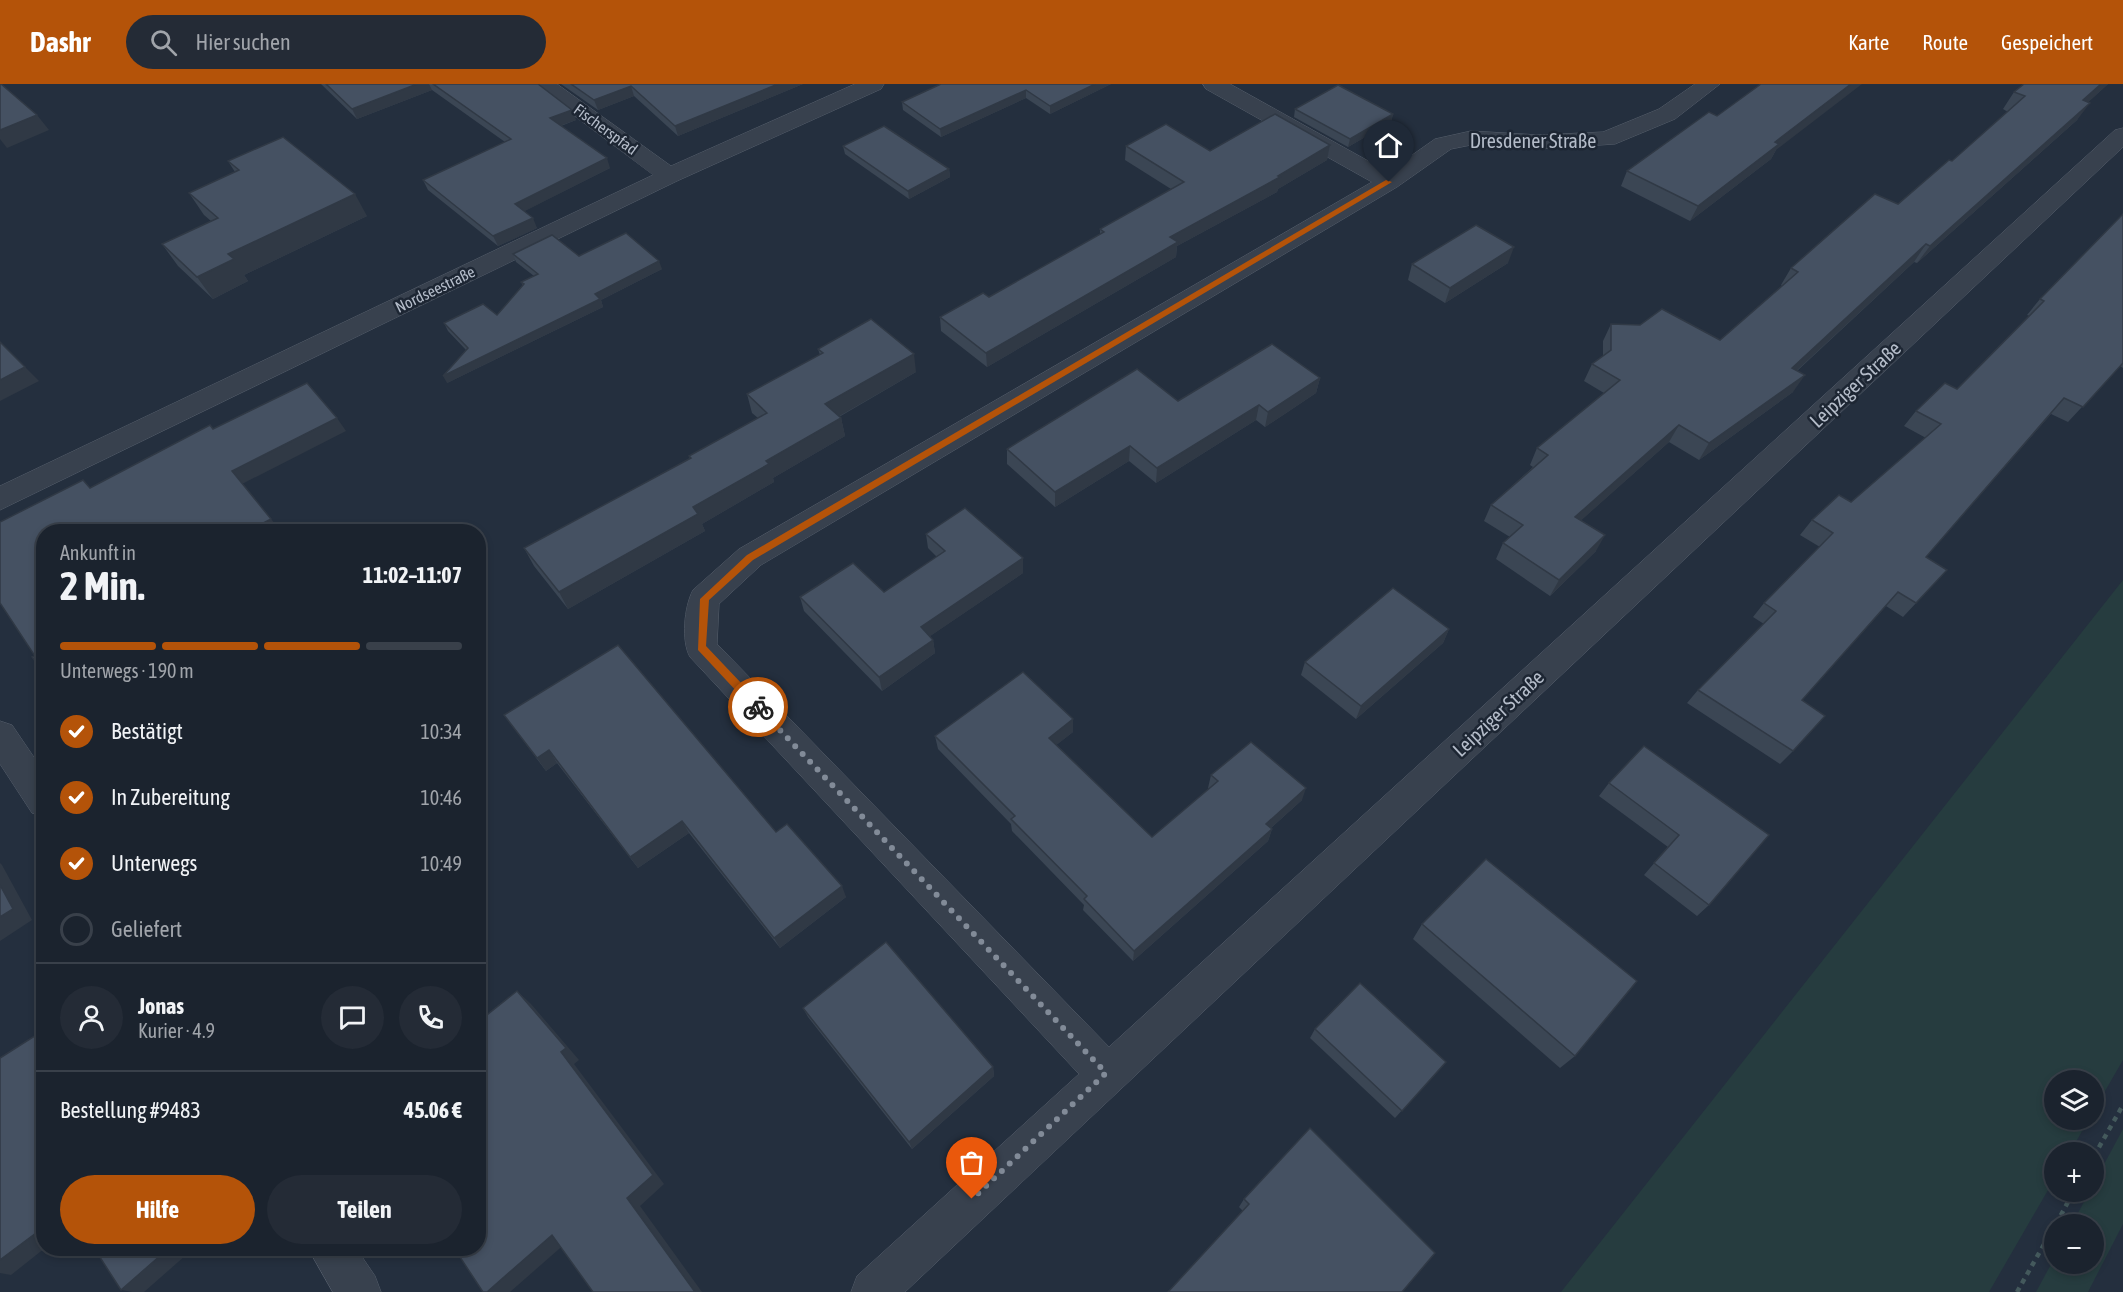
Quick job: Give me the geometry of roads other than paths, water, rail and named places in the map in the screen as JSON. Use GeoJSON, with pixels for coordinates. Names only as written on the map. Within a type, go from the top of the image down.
{"type":"FeatureCollection","features":[{"type":"Feature","properties":{"kind":"street","name":"Fischerspfad"},"geometry":{"type":"LineString","coordinates":[[543,84],[669,176]]}},
{"type":"Feature","properties":{"kind":"street","name":"Nordseestraße"},"geometry":{"type":"LineString","coordinates":[[0,499],[669,176],[873,84]]}},
{"type":"Feature","properties":{"kind":"street"},"geometry":{"type":"LineString","coordinates":[[1214,84],[1389,182]]}},
{"type":"Feature","properties":{"kind":"street","name":"Dresdener Straße"},"geometry":{"type":"LineString","coordinates":[[1106,1073],[701,648],[704,599],[750,557],[1389,182],[1443,144],[1472,138],[1539,142],[1607,139],[1667,114],[1709,84]]}},
{"type":"Feature","properties":{"kind":"street","name":"Leipziger Straße"},"geometry":{"type":"LineString","coordinates":[[873,1292],[1106,1073],[2123,135]]}},
{"type":"Feature","properties":{"kind":"street"},"geometry":{"type":"LineString","coordinates":[[0,735],[36,790]]}},
{"type":"Feature","properties":{"kind":"street"},"geometry":{"type":"LineString","coordinates":[[335,1256],[359,1292]]}}]}
